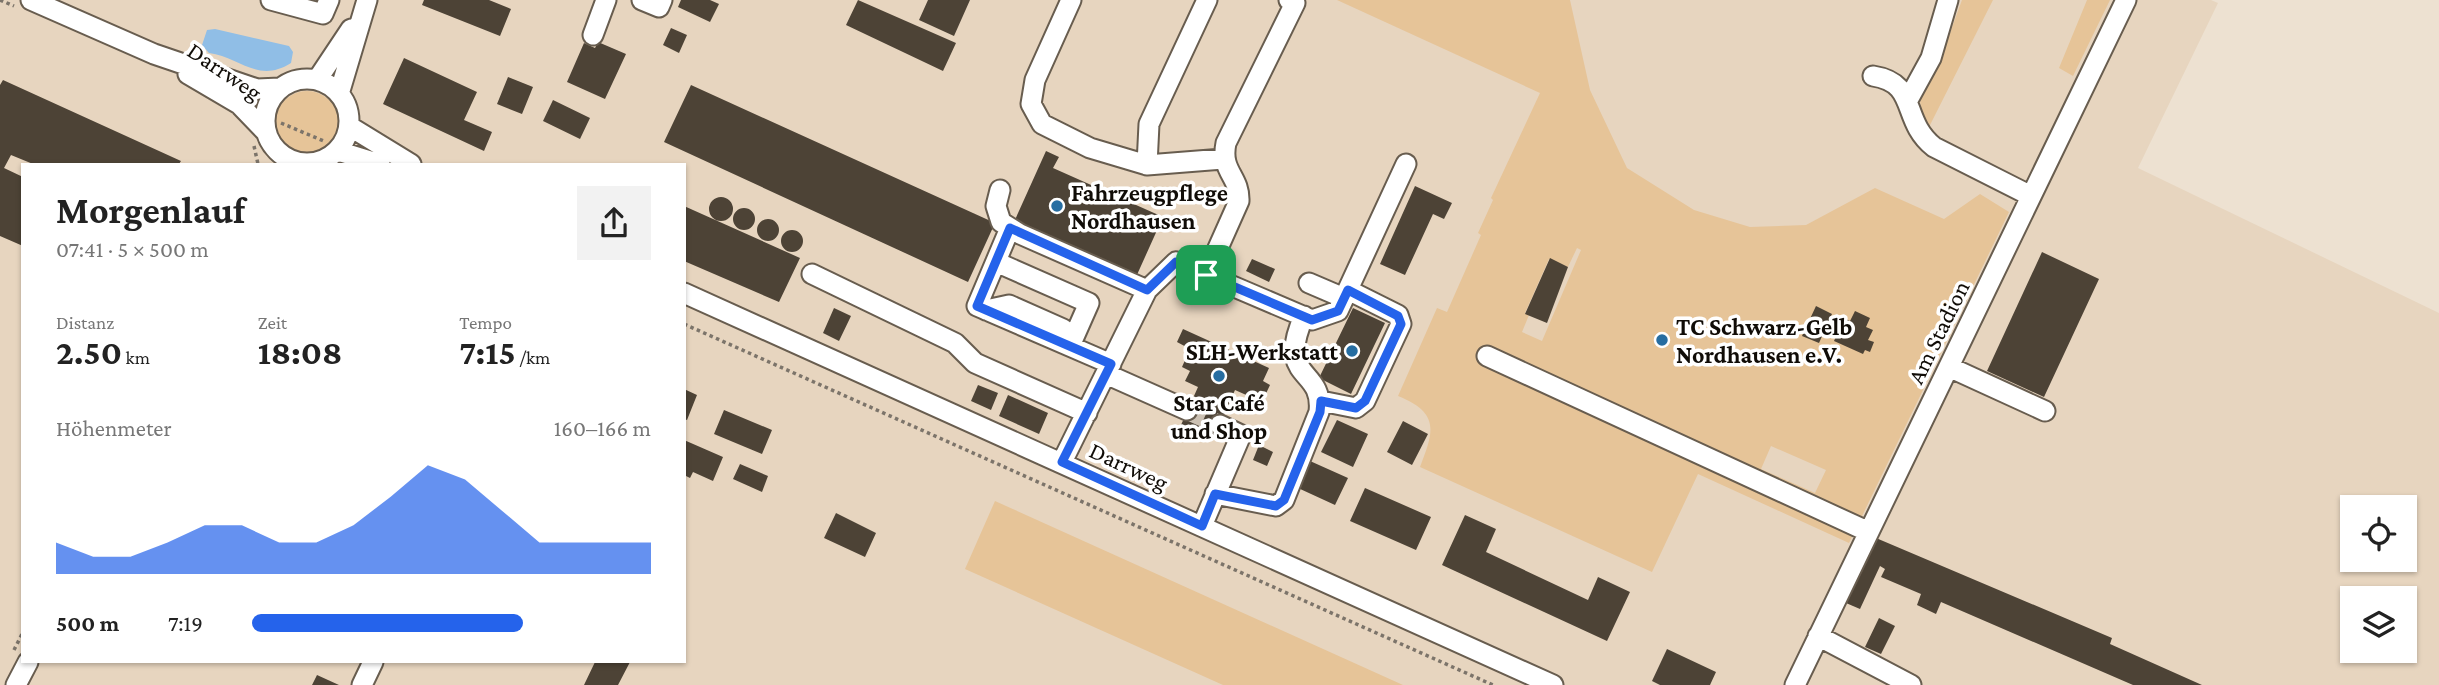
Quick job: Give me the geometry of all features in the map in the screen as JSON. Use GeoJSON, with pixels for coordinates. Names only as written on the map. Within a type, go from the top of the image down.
{"type":"FeatureCollection","features":[{"type":"Feature","properties":{"kind":"street","name":"Darrweg"},"geometry":{"type":"LineString","coordinates":[[31,0],[154,54],[257,89],[280,88]]}},
{"type":"Feature","properties":{"kind":"street"},"geometry":{"type":"LineString","coordinates":[[271,0],[323,14],[329,0]]}},
{"type":"Feature","properties":{"kind":"street"},"geometry":{"type":"LineString","coordinates":[[593,35],[606,0]]}},
{"type":"Feature","properties":{"kind":"street"},"geometry":{"type":"LineString","coordinates":[[642,0],[659,7],[662,0]]}},
{"type":"Feature","properties":{"kind":"street"},"geometry":{"type":"LineString","coordinates":[[1071,0],[1035,80],[1031,104],[1042,124],[1090,148],[1147,165],[1223,159]]}},
{"type":"Feature","properties":{"kind":"street"},"geometry":{"type":"LineString","coordinates":[[1147,165],[1149,124],[1207,0]]}},
{"type":"Feature","properties":{"kind":"street"},"geometry":{"type":"LineString","coordinates":[[1206,275],[1239,201],[1239,190],[1223,159],[1226,143],[1295,3],[1289,0]]}},
{"type":"Feature","properties":{"kind":"street"},"geometry":{"type":"LineString","coordinates":[[1908,100],[1931,58],[1948,0]]}},
{"type":"Feature","properties":{"kind":"street","name":"Am Stadion"},"geometry":{"type":"LineString","coordinates":[[1795,685],[2126,0]]}},
{"type":"Feature","properties":{"kind":"street"},"geometry":{"type":"LineString","coordinates":[[363,8],[317,80],[340,94],[346,103],[349,126],[339,150],[377,163]]}},
{"type":"Feature","properties":{"kind":"street"},"geometry":{"type":"LineString","coordinates":[[340,94],[363,8]]}},
{"type":"Feature","properties":{"kind":"street","name":"Darrweg"},"geometry":{"type":"LineString","coordinates":[[154,54],[239,104],[265,123]]}},
{"type":"Feature","properties":{"kind":"street"},"geometry":{"type":"LineString","coordinates":[[1873,76],[1898,85],[1908,100],[1910,119],[1920,136],[1934,147],[2031,196]]}},
{"type":"Feature","properties":{"kind":"street","name":"Darrweg"},"geometry":{"type":"LineString","coordinates":[[298,163],[273,157],[265,123],[267,105],[280,88],[291,82],[317,80]]}},
{"type":"Feature","properties":{"kind":"street"},"geometry":{"type":"LineString","coordinates":[[349,126],[409,163]]}},
{"type":"Feature","properties":{"kind":"street","name":"Darrweg"},"geometry":{"type":"LineString","coordinates":[[310,163],[319,162],[339,150]]}},
{"type":"Feature","properties":{"kind":"street"},"geometry":{"type":"LineString","coordinates":[[1062,462],[1147,290],[1176,262],[1312,320],[1338,311],[1406,164]]}},
{"type":"Feature","properties":{"kind":"street"},"geometry":{"type":"LineString","coordinates":[[1000,190],[996,206],[1001,222],[1147,290]]}},
{"type":"Feature","properties":{"kind":"street"},"geometry":{"type":"LineString","coordinates":[[1010,228],[977,306],[1070,346],[1187,410]]}},
{"type":"Feature","properties":{"kind":"street"},"geometry":{"type":"LineString","coordinates":[[996,262],[1089,303],[1070,346]]}},
{"type":"Feature","properties":{"kind":"street"},"geometry":{"type":"LineString","coordinates":[[812,274],[955,343],[975,363],[1087,413]]}},
{"type":"Feature","properties":{"kind":"street"},"geometry":{"type":"LineString","coordinates":[[1310,283],[1346,294],[1398,316],[1401,324],[1365,401],[1356,408],[1321,401]]}},
{"type":"Feature","properties":{"kind":"street","name":"Darrweg"},"geometry":{"type":"LineString","coordinates":[[686,294],[1553,685]]}},
{"type":"Feature","properties":{"kind":"street"},"geometry":{"type":"LineString","coordinates":[[1215,494],[1264,505],[1276,506],[1284,500],[1320,412],[1321,401],[1293,358],[1293,341],[1304,316]]}},
{"type":"Feature","properties":{"kind":"street"},"geometry":{"type":"LineString","coordinates":[[1487,356],[1869,532]]}},
{"type":"Feature","properties":{"kind":"street"},"geometry":{"type":"LineString","coordinates":[[1949,367],[2045,411]]}},
{"type":"Feature","properties":{"kind":"street"},"geometry":{"type":"LineString","coordinates":[[1202,526],[1241,435],[1220,425]]}},
{"type":"Feature","properties":{"kind":"street"},"geometry":{"type":"LineString","coordinates":[[1818,636],[1911,685]]}},
{"type":"Feature","properties":{"kind":"street"},"geometry":{"type":"LineString","coordinates":[[16,685],[27,663]]}},
{"type":"Feature","properties":{"kind":"street"},"geometry":{"type":"LineString","coordinates":[[362,685],[373,663]]}},
{"type":"Feature","properties":{"kind":"path"},"geometry":{"type":"LineString","coordinates":[[265,123],[339,150]]}},
{"type":"Feature","properties":{"kind":"path"},"geometry":{"type":"LineString","coordinates":[[686,325],[1493,685]]}},
{"type":"Feature","properties":{"kind":"shaded area"},"geometry":{"type":"Polygon","coordinates":[[[0,0],[2211,0],[2218,3],[2138,168],[2439,313],[2439,685],[0,685],[0,0]]]}},
{"type":"Feature","properties":{"kind":"shaded area"},"geometry":{"type":"Polygon","coordinates":[[[1337,0],[1570,0],[1590,90],[1627,168],[1694,210],[1750,227],[1806,225],[1875,188],[1944,219],[1980,194],[2009,212],[1849,543],[1698,474],[1652,572],[1420,467],[1428,443],[1430,424],[1421,409],[1398,396],[1437,308],[1447,312],[1481,235],[1478,233],[1493,200],[1491,198],[1540,93],[1337,0]],[[1577,248],[1568,267],[1549,259],[1525,313],[1529,315],[1522,332],[1542,341],[1581,250],[1577,248]],[[1771,446],[1761,469],[1815,493],[1826,470],[1771,446]]]}},
{"type":"Feature","properties":{"kind":"shaded area"},"geometry":{"type":"Polygon","coordinates":[[[1962,0],[1993,0],[1929,127],[1921,117],[1920,98],[1943,52],[1962,0]]]}},
{"type":"Feature","properties":{"kind":"shaded area"},"geometry":{"type":"Polygon","coordinates":[[[2087,0],[2110,0],[2073,76],[2059,68],[2087,0]]]}},
{"type":"Feature","properties":{"kind":"shaded area"},"geometry":{"type":"Polygon","coordinates":[[[301,91],[313,91],[330,100],[337,111],[337,135],[330,146],[313,155],[301,155],[289,150],[280,141],[275,129],[275,117],[280,105],[289,96],[301,91]]]}},
{"type":"Feature","properties":{"kind":"shaded area"},"geometry":{"type":"Polygon","coordinates":[[[995,501],[1403,685],[1223,685],[965,569],[995,501]]]}},
{"type":"Feature","properties":{"kind":"water"},"geometry":{"type":"Polygon","coordinates":[[[215,29],[289,46],[293,52],[291,63],[279,69],[259,70],[209,53],[202,45],[207,30],[215,29]]]}},
{"type":"Feature","properties":{"kind":"building"},"geometry":{"type":"Polygon","coordinates":[[[424,0],[489,0],[511,9],[500,36],[422,5],[424,0]]]}},
{"type":"Feature","properties":{"kind":"building"},"geometry":{"type":"Polygon","coordinates":[[[681,0],[710,0],[719,4],[710,22],[678,7],[681,0]]]}},
{"type":"Feature","properties":{"kind":"building"},"geometry":{"type":"Polygon","coordinates":[[[858,0],[956,43],[943,71],[846,25],[858,0]]]}},
{"type":"Feature","properties":{"kind":"building"},"geometry":{"type":"Polygon","coordinates":[[[928,0],[970,0],[954,36],[919,20],[928,0]]]}},
{"type":"Feature","properties":{"kind":"building"},"geometry":{"type":"Polygon","coordinates":[[[671,28],[687,35],[679,53],[663,45],[671,28]]]}},
{"type":"Feature","properties":{"kind":"building"},"geometry":{"type":"Polygon","coordinates":[[[598,42],[626,54],[605,99],[567,82],[584,43],[595,48],[598,42]]]}},
{"type":"Feature","properties":{"kind":"building"},"geometry":{"type":"Polygon","coordinates":[[[404,58],[477,92],[464,120],[492,132],[484,151],[383,104],[404,58]]]}},
{"type":"Feature","properties":{"kind":"building"},"geometry":{"type":"Polygon","coordinates":[[[508,77],[533,87],[522,114],[497,104],[508,77]]]}},
{"type":"Feature","properties":{"kind":"building"},"geometry":{"type":"Polygon","coordinates":[[[3,80],[181,161],[31,163],[11,155],[4,168],[21,176],[21,245],[0,236],[0,85],[3,80]]]}},
{"type":"Feature","properties":{"kind":"building"},"geometry":{"type":"Polygon","coordinates":[[[691,85],[995,223],[968,282],[664,142],[691,85]]]}},
{"type":"Feature","properties":{"kind":"building"},"geometry":{"type":"Polygon","coordinates":[[[553,100],[590,118],[580,139],[543,121],[553,100]]]}},
{"type":"Feature","properties":{"kind":"building"},"geometry":{"type":"Polygon","coordinates":[[[1046,151],[1059,157],[1053,168],[1163,217],[1136,277],[1014,222],[1046,151]]]}},
{"type":"Feature","properties":{"kind":"building"},"geometry":{"type":"Polygon","coordinates":[[[1415,186],[1452,203],[1444,219],[1433,214],[1405,275],[1380,264],[1415,186]]]}},
{"type":"Feature","properties":{"kind":"building"},"geometry":{"type":"Polygon","coordinates":[[[721,197],[729,201],[733,209],[729,217],[721,221],[713,217],[709,209],[713,201],[721,197]]]}},
{"type":"Feature","properties":{"kind":"building"},"geometry":{"type":"Polygon","coordinates":[[[686,207],[800,258],[779,302],[686,262],[686,207]]]}},
{"type":"Feature","properties":{"kind":"building"},"geometry":{"type":"Polygon","coordinates":[[[740,208],[748,208],[755,215],[755,223],[748,230],[740,230],[733,223],[733,215],[740,208]]]}},
{"type":"Feature","properties":{"kind":"building"},"geometry":{"type":"Polygon","coordinates":[[[768,219],[776,222],[779,230],[776,238],[768,241],[760,238],[757,230],[760,222],[768,219]]]}},
{"type":"Feature","properties":{"kind":"building"},"geometry":{"type":"Polygon","coordinates":[[[788,230],[796,230],[803,237],[803,245],[796,252],[788,252],[781,245],[781,237],[788,230]]]}},
{"type":"Feature","properties":{"kind":"building"},"geometry":{"type":"Polygon","coordinates":[[[2042,252],[2099,279],[2044,397],[1987,371],[2042,252]]]}},
{"type":"Feature","properties":{"kind":"building"},"geometry":{"type":"Polygon","coordinates":[[[1550,258],[1568,267],[1547,323],[1525,314],[1550,258]]]}},
{"type":"Feature","properties":{"kind":"building"},"geometry":{"type":"Polygon","coordinates":[[[1252,259],[1275,269],[1269,282],[1246,271],[1252,259]]]}},
{"type":"Feature","properties":{"kind":"building"},"geometry":{"type":"Polygon","coordinates":[[[1816,306],[1832,314],[1819,343],[1802,336],[1816,306]]]}},
{"type":"Feature","properties":{"kind":"building"},"geometry":{"type":"Polygon","coordinates":[[[834,308],[851,316],[839,341],[823,333],[834,308]]]}},
{"type":"Feature","properties":{"kind":"building","name":"SLH-Werkstatt"},"geometry":{"type":"Polygon","coordinates":[[[1353,308],[1385,323],[1351,394],[1319,378],[1353,308]]]}},
{"type":"Feature","properties":{"kind":"building"},"geometry":{"type":"Polygon","coordinates":[[[1855,311],[1870,318],[1866,327],[1873,330],[1868,340],[1874,342],[1870,352],[1865,350],[1863,354],[1834,341],[1844,318],[1850,321],[1855,311]]]}},
{"type":"Feature","properties":{"kind":"building"},"geometry":{"type":"Polygon","coordinates":[[[1183,329],[1269,368],[1263,381],[1270,385],[1262,402],[1235,390],[1213,440],[1181,425],[1198,387],[1185,381],[1190,371],[1182,367],[1190,349],[1177,342],[1183,329]]]}},
{"type":"Feature","properties":{"kind":"building"},"geometry":{"type":"Polygon","coordinates":[[[978,385],[998,393],[991,410],[971,401],[978,385]]]}},
{"type":"Feature","properties":{"kind":"building"},"geometry":{"type":"Polygon","coordinates":[[[686,390],[697,395],[686,420],[686,390]]]}},
{"type":"Feature","properties":{"kind":"building"},"geometry":{"type":"Polygon","coordinates":[[[1008,395],[1048,413],[1039,434],[999,416],[1008,395]]]}},
{"type":"Feature","properties":{"kind":"building"},"geometry":{"type":"Polygon","coordinates":[[[724,410],[772,430],[762,454],[714,434],[724,410]]]}},
{"type":"Feature","properties":{"kind":"building"},"geometry":{"type":"Polygon","coordinates":[[[1337,420],[1368,434],[1353,467],[1321,452],[1337,420]]]}},
{"type":"Feature","properties":{"kind":"building"},"geometry":{"type":"Polygon","coordinates":[[[1403,421],[1428,434],[1412,465],[1387,452],[1403,421]]]}},
{"type":"Feature","properties":{"kind":"building"},"geometry":{"type":"Polygon","coordinates":[[[686,441],[723,457],[713,481],[693,472],[690,478],[686,476],[686,441]]]}},
{"type":"Feature","properties":{"kind":"building"},"geometry":{"type":"Polygon","coordinates":[[[1259,445],[1273,452],[1267,466],[1253,460],[1259,445]]]}},
{"type":"Feature","properties":{"kind":"building"},"geometry":{"type":"Polygon","coordinates":[[[1310,461],[1348,478],[1335,505],[1298,488],[1310,461]]]}},
{"type":"Feature","properties":{"kind":"building"},"geometry":{"type":"Polygon","coordinates":[[[740,464],[768,476],[762,492],[733,479],[740,464]]]}},
{"type":"Feature","properties":{"kind":"building"},"geometry":{"type":"Polygon","coordinates":[[[1365,488],[1431,517],[1416,550],[1350,521],[1365,488]]]}},
{"type":"Feature","properties":{"kind":"building"},"geometry":{"type":"Polygon","coordinates":[[[836,513],[876,533],[865,557],[824,538],[836,513]]]}},
{"type":"Feature","properties":{"kind":"building"},"geometry":{"type":"Polygon","coordinates":[[[1465,515],[1496,529],[1486,552],[1588,600],[1598,577],[1630,592],[1607,641],[1442,565],[1465,515]]]}},
{"type":"Feature","properties":{"kind":"building"},"geometry":{"type":"Polygon","coordinates":[[[1876,538],[2112,638],[2110,644],[2202,685],[2133,685],[1941,602],[1936,614],[1917,605],[1921,594],[1881,577],[1885,569],[1880,566],[1860,609],[1846,603],[1876,538]]]}},
{"type":"Feature","properties":{"kind":"building"},"geometry":{"type":"Polygon","coordinates":[[[1879,618],[1895,626],[1881,654],[1865,647],[1879,618]]]}},
{"type":"Feature","properties":{"kind":"building"},"geometry":{"type":"Polygon","coordinates":[[[1667,649],[1716,672],[1710,685],[1660,685],[1652,681],[1667,649]]]}},
{"type":"Feature","properties":{"kind":"building"},"geometry":{"type":"Polygon","coordinates":[[[595,663],[629,663],[618,685],[584,685],[595,663]]]}},
{"type":"Feature","properties":{"kind":"building"},"geometry":{"type":"Polygon","coordinates":[[[317,675],[339,685],[312,685],[317,675]]]}},
{"type":"Feature","properties":{"kind":"tunnel"},"geometry":{"type":"LineString","coordinates":[[1187,410],[1220,425]]}},
{"type":"Feature","properties":{"kind":"place","name":"Fahrzeugpflege Nordhausen"},"geometry":{"type":"Point","coordinates":[1057,206]}},
{"type":"Feature","properties":{"kind":"place","name":"TC Schwarz-Gelb Nordhausen e.V."},"geometry":{"type":"Point","coordinates":[1662,340]}},
{"type":"Feature","properties":{"kind":"place","name":"SLH-Werkstatt"},"geometry":{"type":"Point","coordinates":[1352,351]}},
{"type":"Feature","properties":{"kind":"place","name":"Star Café und Shop"},"geometry":{"type":"Point","coordinates":[1219,376]}},
{"type":"Feature","properties":{"kind":"route"},"geometry":{"type":"LineString","coordinates":[[1010,228],[1147,290],[1176,262],[1206,275],[1312,320],[1338,311],[1348,290],[1398,316],[1401,324],[1365,401],[1356,408],[1334,406],[1321,401],[1320,412],[1284,500],[1276,506],[1264,505],[1215,494],[1202,526],[1062,462],[1111,364],[977,306],[1010,228]]}}]}
